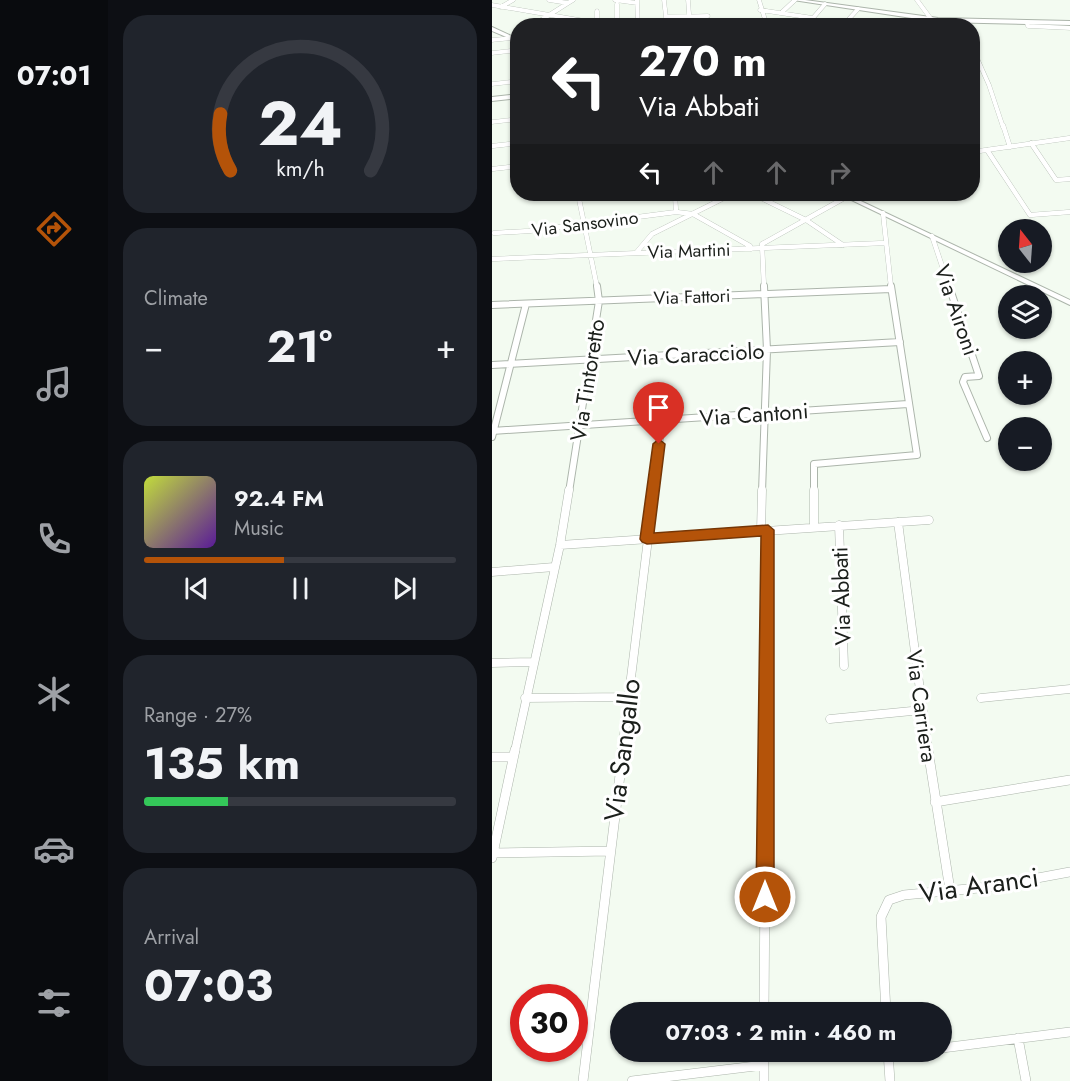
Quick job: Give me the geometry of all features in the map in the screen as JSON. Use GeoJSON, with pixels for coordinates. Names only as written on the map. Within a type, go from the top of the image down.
{"type":"FeatureCollection","features":[{"type":"Feature","properties":{"kind":"street"},"geometry":{"type":"LineString","coordinates":[[501,7],[513,0]]}},
{"type":"Feature","properties":{"kind":"street"},"geometry":{"type":"LineString","coordinates":[[549,0],[568,3]]}},
{"type":"Feature","properties":{"kind":"street"},"geometry":{"type":"LineString","coordinates":[[544,18],[573,0]]}},
{"type":"Feature","properties":{"kind":"street"},"geometry":{"type":"LineString","coordinates":[[664,0],[666,17],[708,16]]}},
{"type":"Feature","properties":{"kind":"street"},"geometry":{"type":"LineString","coordinates":[[687,0],[688,16]]}},
{"type":"Feature","properties":{"kind":"street"},"geometry":{"type":"LineString","coordinates":[[759,0],[764,18]]}},
{"type":"Feature","properties":{"kind":"street"},"geometry":{"type":"LineString","coordinates":[[781,13],[795,0],[906,18]]}},
{"type":"Feature","properties":{"kind":"street"},"geometry":{"type":"LineString","coordinates":[[917,0],[930,18]]}},
{"type":"Feature","properties":{"kind":"street"},"geometry":{"type":"LineString","coordinates":[[617,18],[616,2],[637,2],[638,18]]}},
{"type":"Feature","properties":{"kind":"street"},"geometry":{"type":"LineString","coordinates":[[760,10],[813,18],[825,4]]}},
{"type":"Feature","properties":{"kind":"street"},"geometry":{"type":"LineString","coordinates":[[492,5],[564,18]]}},
{"type":"Feature","properties":{"kind":"street"},"geometry":{"type":"LineString","coordinates":[[850,18],[858,9]]}},
{"type":"Feature","properties":{"kind":"street"},"geometry":{"type":"LineString","coordinates":[[597,11],[597,18]]}},
{"type":"Feature","properties":{"kind":"street"},"geometry":{"type":"LineString","coordinates":[[980,23],[1070,23]]}},
{"type":"Feature","properties":{"kind":"street"},"geometry":{"type":"LineString","coordinates":[[1027,23],[1028,26],[1070,28]]}},
{"type":"Feature","properties":{"kind":"street"},"geometry":{"type":"LineString","coordinates":[[1049,27],[1052,34]]}},
{"type":"Feature","properties":{"kind":"street"},"geometry":{"type":"LineString","coordinates":[[492,29],[510,36]]}},
{"type":"Feature","properties":{"kind":"street"},"geometry":{"type":"LineString","coordinates":[[492,40],[510,38]]}},
{"type":"Feature","properties":{"kind":"street"},"geometry":{"type":"LineString","coordinates":[[492,53],[510,51]]}},
{"type":"Feature","properties":{"kind":"street"},"geometry":{"type":"LineString","coordinates":[[980,65],[1010,147]]}},
{"type":"Feature","properties":{"kind":"street"},"geometry":{"type":"LineString","coordinates":[[492,84],[510,82]]}},
{"type":"Feature","properties":{"kind":"street"},"geometry":{"type":"LineString","coordinates":[[492,99],[510,97]]}},
{"type":"Feature","properties":{"kind":"street"},"geometry":{"type":"LineString","coordinates":[[492,122],[510,120]]}},
{"type":"Feature","properties":{"kind":"street"},"geometry":{"type":"LineString","coordinates":[[980,151],[1070,138]]}},
{"type":"Feature","properties":{"kind":"street"},"geometry":{"type":"LineString","coordinates":[[1031,143],[1056,180],[1070,179]]}},
{"type":"Feature","properties":{"kind":"street"},"geometry":{"type":"LineString","coordinates":[[492,146],[510,144]]}},
{"type":"Feature","properties":{"kind":"street"},"geometry":{"type":"LineString","coordinates":[[987,150],[1030,215],[1070,212]]}},
{"type":"Feature","properties":{"kind":"street"},"geometry":{"type":"LineString","coordinates":[[492,169],[510,167]]}},
{"type":"Feature","properties":{"kind":"street","name":"Via Tintoretto"},"geometry":{"type":"LineString","coordinates":[[492,855],[560,545],[599,301],[592,255],[580,201]]}},
{"type":"Feature","properties":{"kind":"street"},"geometry":{"type":"LineString","coordinates":[[675,201],[676,212]]}},
{"type":"Feature","properties":{"kind":"street"},"geometry":{"type":"LineString","coordinates":[[636,253],[652,234],[718,201]]}},
{"type":"Feature","properties":{"kind":"street"},"geometry":{"type":"LineString","coordinates":[[767,201],[806,220],[843,245]]}},
{"type":"Feature","properties":{"kind":"street"},"geometry":{"type":"LineString","coordinates":[[764,1002],[764,530],[767,350],[762,244],[836,201]]}},
{"type":"Feature","properties":{"kind":"street"},"geometry":{"type":"LineString","coordinates":[[858,201],[1070,303]]}},
{"type":"Feature","properties":{"kind":"street","name":"Via Sansovino"},"geometry":{"type":"LineString","coordinates":[[494,233],[676,212],[693,214]]}},
{"type":"Feature","properties":{"kind":"street"},"geometry":{"type":"LineString","coordinates":[[814,527],[814,464],[917,455],[891,289],[883,213]]}},
{"type":"Feature","properties":{"kind":"street"},"geometry":{"type":"LineString","coordinates":[[693,214],[750,246],[751,249]]}},
{"type":"Feature","properties":{"kind":"street","name":"Via Aironi"},"geometry":{"type":"LineString","coordinates":[[932,236],[979,376],[965,377],[963,382],[987,438]]}},
{"type":"Feature","properties":{"kind":"street","name":"Via Martini"},"geometry":{"type":"LineString","coordinates":[[492,259],[885,243]]}},
{"type":"Feature","properties":{"kind":"street","name":"Via Fattori"},"geometry":{"type":"LineString","coordinates":[[492,305],[891,289]]}},
{"type":"Feature","properties":{"kind":"street"},"geometry":{"type":"LineString","coordinates":[[493,433],[526,304]]}},
{"type":"Feature","properties":{"kind":"street","name":"Via Caracciolo"},"geometry":{"type":"LineString","coordinates":[[492,365],[900,342]]}},
{"type":"Feature","properties":{"kind":"street","name":"Via Cantoni"},"geometry":{"type":"LineString","coordinates":[[493,433],[908,404]]}},
{"type":"Feature","properties":{"kind":"street","name":"Via Sangallo"},"geometry":{"type":"LineString","coordinates":[[583,1081],[662,420]]}},
{"type":"Feature","properties":{"kind":"street","name":"Via Abbati"},"geometry":{"type":"LineString","coordinates":[[560,545],[929,520]]}},
{"type":"Feature","properties":{"kind":"street","name":"Via Carriera"},"geometry":{"type":"LineString","coordinates":[[898,522],[922,710],[950,890]]}},
{"type":"Feature","properties":{"kind":"street","name":"Via Abbati"},"geometry":{"type":"LineString","coordinates":[[839,525],[844,666]]}},
{"type":"Feature","properties":{"kind":"street"},"geometry":{"type":"LineString","coordinates":[[492,572],[554,567]]}},
{"type":"Feature","properties":{"kind":"street"},"geometry":{"type":"LineString","coordinates":[[492,663],[533,662]]}},
{"type":"Feature","properties":{"kind":"street"},"geometry":{"type":"LineString","coordinates":[[981,698],[1070,689]]}},
{"type":"Feature","properties":{"kind":"street"},"geometry":{"type":"LineString","coordinates":[[525,698],[628,697]]}},
{"type":"Feature","properties":{"kind":"street"},"geometry":{"type":"LineString","coordinates":[[830,719],[922,710]]}},
{"type":"Feature","properties":{"kind":"street"},"geometry":{"type":"LineString","coordinates":[[492,757],[513,757]]}},
{"type":"Feature","properties":{"kind":"street"},"geometry":{"type":"LineString","coordinates":[[935,802],[1070,780]]}},
{"type":"Feature","properties":{"kind":"street"},"geometry":{"type":"LineString","coordinates":[[492,855],[610,851]]}},
{"type":"Feature","properties":{"kind":"street","name":"Via Aranci"},"geometry":{"type":"LineString","coordinates":[[885,1002],[881,917],[889,900],[904,895],[989,887],[1070,873]]}},
{"type":"Feature","properties":{"kind":"street"},"geometry":{"type":"LineString","coordinates":[[952,1047],[1070,1032]]}},
{"type":"Feature","properties":{"kind":"street"},"geometry":{"type":"LineString","coordinates":[[1018,1038],[1026,1081]]}},
{"type":"Feature","properties":{"kind":"street"},"geometry":{"type":"LineString","coordinates":[[889,1062],[890,1081]]}},
{"type":"Feature","properties":{"kind":"street"},"geometry":{"type":"LineString","coordinates":[[632,1081],[764,1065],[764,1081]]}},
{"type":"Feature","properties":{"kind":"route"},"geometry":{"type":"LineString","coordinates":[[659,444],[647,539],[768,530],[766,552],[765,897]]}}]}
